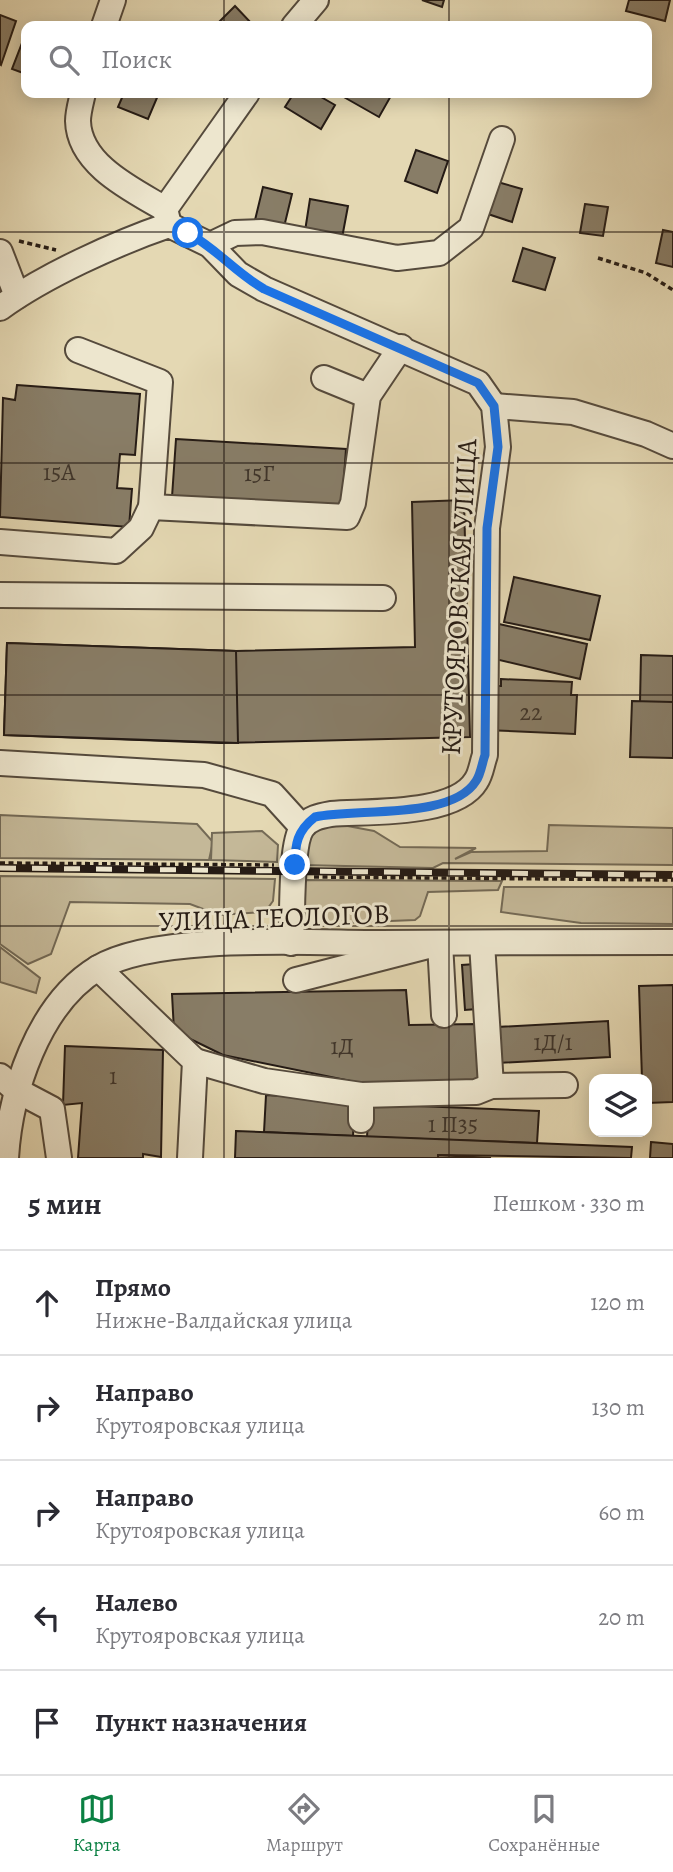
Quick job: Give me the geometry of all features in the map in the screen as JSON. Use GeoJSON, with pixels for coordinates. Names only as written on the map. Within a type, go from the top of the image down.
{"type":"FeatureCollection","features":[{"type":"Feature","properties":{"kind":"street"},"geometry":{"type":"LineString","coordinates":[[106,21],[113,0]]}},
{"type":"Feature","properties":{"kind":"street"},"geometry":{"type":"LineString","coordinates":[[298,21],[316,0]]}},
{"type":"Feature","properties":{"kind":"street"},"geometry":{"type":"LineString","coordinates":[[82,98],[78,122],[85,143],[98,163],[116,180],[210,245],[238,274],[264,289],[478,383],[494,406],[573,412],[646,434],[673,446]]}},
{"type":"Feature","properties":{"kind":"street"},"geometry":{"type":"LineString","coordinates":[[7,246],[9,302],[167,217],[244,98]]}},
{"type":"Feature","properties":{"kind":"street"},"geometry":{"type":"LineString","coordinates":[[210,245],[235,233],[262,232],[397,258],[439,253],[471,228],[502,139]]}},
{"type":"Feature","properties":{"kind":"street"},"geometry":{"type":"LineString","coordinates":[[151,507],[346,517],[353,503],[368,396],[401,347]]}},
{"type":"Feature","properties":{"kind":"street"},"geometry":{"type":"LineString","coordinates":[[0,542],[116,551],[141,528],[151,507],[160,382],[78,350]]}},
{"type":"Feature","properties":{"kind":"street"},"geometry":{"type":"LineString","coordinates":[[324,378],[368,396]]}},
{"type":"Feature","properties":{"kind":"street","name":"КРУТОЯРОВСКАЯ УЛИЦА"},"geometry":{"type":"LineString","coordinates":[[302,827],[315,817],[331,814],[441,805],[460,797],[477,781],[485,755],[487,528],[498,447],[494,406]]}},
{"type":"Feature","properties":{"kind":"street"},"geometry":{"type":"LineString","coordinates":[[0,595],[383,598]]}},
{"type":"Feature","properties":{"kind":"street"},"geometry":{"type":"LineString","coordinates":[[0,763],[204,775],[272,794],[302,827],[295,845],[291,943]]}},
{"type":"Feature","properties":{"kind":"street","name":"УЛИЦА ГЕОЛОГОВ"},"geometry":{"type":"LineString","coordinates":[[6,1158],[8,1083],[51,1016],[75,987],[98,968],[127,956],[165,947],[291,943],[673,942]]}},
{"type":"Feature","properties":{"kind":"street"},"geometry":{"type":"LineString","coordinates":[[296,981],[440,943],[444,1015]]}},
{"type":"Feature","properties":{"kind":"street"},"geometry":{"type":"LineString","coordinates":[[482,943],[491,1086]]}},
{"type":"Feature","properties":{"kind":"street"},"geometry":{"type":"LineString","coordinates":[[98,968],[195,1061],[264,1081],[361,1095],[476,1092],[491,1086],[565,1085]]}},
{"type":"Feature","properties":{"kind":"street"},"geometry":{"type":"LineString","coordinates":[[190,1158],[195,1061]]}},
{"type":"Feature","properties":{"kind":"street"},"geometry":{"type":"LineString","coordinates":[[8,1083],[52,1108],[59,1158]]}},
{"type":"Feature","properties":{"kind":"street"},"geometry":{"type":"LineString","coordinates":[[361,1095],[361,1120]]}},
{"type":"Feature","properties":{"kind":"path"},"geometry":{"type":"LineString","coordinates":[[7,246],[92,258]]}},
{"type":"Feature","properties":{"kind":"path"},"geometry":{"type":"LineString","coordinates":[[598,258],[646,272],[673,290]]}},
{"type":"Feature","properties":{"kind":"path"},"geometry":{"type":"LineString","coordinates":[[0,863],[673,880]]}},
{"type":"Feature","properties":{"kind":"shaded area"},"geometry":{"type":"Polygon","coordinates":[[[0,815],[197,824],[213,842],[209,860],[0,858],[0,815]]]}},
{"type":"Feature","properties":{"kind":"shaded area"},"geometry":{"type":"Polygon","coordinates":[[[337,824],[374,831],[400,847],[476,848],[455,859],[471,852],[547,851],[549,825],[673,828],[673,865],[443,863],[433,868],[302,865],[314,828],[337,824]]]}},
{"type":"Feature","properties":{"kind":"shaded area"},"geometry":{"type":"Polygon","coordinates":[[[262,831],[278,845],[277,862],[211,860],[212,833],[262,831]]]}},
{"type":"Feature","properties":{"kind":"shaded area"},"geometry":{"type":"Polygon","coordinates":[[[0,876],[275,879],[273,901],[265,912],[219,915],[190,904],[70,902],[51,954],[28,964],[0,944],[0,876]]]}},
{"type":"Feature","properties":{"kind":"shaded area"},"geometry":{"type":"Polygon","coordinates":[[[307,880],[502,881],[498,890],[428,892],[420,916],[415,920],[316,924],[300,914],[300,883],[307,880]]]}},
{"type":"Feature","properties":{"kind":"shaded area"},"geometry":{"type":"Polygon","coordinates":[[[504,887],[673,887],[673,924],[581,923],[501,912],[504,887]]]}},
{"type":"Feature","properties":{"kind":"shaded area"},"geometry":{"type":"Polygon","coordinates":[[[0,947],[40,978],[36,993],[0,982],[0,947]]]}},
{"type":"Feature","properties":{"kind":"building"},"geometry":{"type":"Polygon","coordinates":[[[422,0],[444,0],[442,7],[422,0]]]}},
{"type":"Feature","properties":{"kind":"building"},"geometry":{"type":"Polygon","coordinates":[[[629,0],[670,0],[665,21],[626,11],[629,0]]]}},
{"type":"Feature","properties":{"kind":"building"},"geometry":{"type":"Polygon","coordinates":[[[235,6],[249,21],[220,21],[235,6]]]}},
{"type":"Feature","properties":{"kind":"building"},"geometry":{"type":"Polygon","coordinates":[[[0,15],[16,21],[1,65],[0,64],[0,15]]]}},
{"type":"Feature","properties":{"kind":"building"},"geometry":{"type":"Polygon","coordinates":[[[21,46],[21,72],[12,69],[21,46]]]}},
{"type":"Feature","properties":{"kind":"building"},"geometry":{"type":"Polygon","coordinates":[[[122,98],[157,98],[148,119],[118,107],[122,98]]]}},
{"type":"Feature","properties":{"kind":"building"},"geometry":{"type":"Polygon","coordinates":[[[291,98],[323,98],[335,105],[321,129],[285,107],[291,98]]]}},
{"type":"Feature","properties":{"kind":"building"},"geometry":{"type":"Polygon","coordinates":[[[346,98],[390,98],[379,117],[346,98]]]}},
{"type":"Feature","properties":{"kind":"building"},"geometry":{"type":"Polygon","coordinates":[[[416,150],[448,161],[437,193],[405,181],[416,150]]]}},
{"type":"Feature","properties":{"kind":"building"},"geometry":{"type":"Polygon","coordinates":[[[494,181],[522,189],[512,222],[485,213],[494,181]]]}},
{"type":"Feature","properties":{"kind":"building"},"geometry":{"type":"Polygon","coordinates":[[[263,187],[292,194],[284,227],[255,220],[263,187]]]}},
{"type":"Feature","properties":{"kind":"building"},"geometry":{"type":"Polygon","coordinates":[[[310,199],[348,206],[342,238],[305,231],[310,199]]]}},
{"type":"Feature","properties":{"kind":"building"},"geometry":{"type":"Polygon","coordinates":[[[585,204],[608,207],[603,236],[580,233],[585,204]]]}},
{"type":"Feature","properties":{"kind":"building"},"geometry":{"type":"Polygon","coordinates":[[[663,230],[673,232],[673,267],[656,263],[663,230]]]}},
{"type":"Feature","properties":{"kind":"building"},"geometry":{"type":"Polygon","coordinates":[[[523,248],[555,258],[545,290],[513,281],[523,248]]]}},
{"type":"Feature","properties":{"kind":"building"},"geometry":{"type":"Polygon","coordinates":[[[17,385],[140,394],[135,455],[120,454],[117,488],[132,489],[129,527],[0,517],[3,398],[15,400],[17,385]]]}},
{"type":"Feature","properties":{"kind":"building"},"geometry":{"type":"Polygon","coordinates":[[[176,439],[346,449],[342,506],[172,497],[176,439]]]}},
{"type":"Feature","properties":{"kind":"building"},"geometry":{"type":"Polygon","coordinates":[[[464,500],[470,737],[221,743],[4,735],[7,643],[236,651],[415,647],[412,502],[464,500]]]}},
{"type":"Feature","properties":{"kind":"building"},"geometry":{"type":"Polygon","coordinates":[[[514,577],[600,596],[590,640],[504,622],[514,577]]]}},
{"type":"Feature","properties":{"kind":"building"},"geometry":{"type":"Polygon","coordinates":[[[499,624],[587,644],[580,679],[491,658],[499,624]]]}},
{"type":"Feature","properties":{"kind":"building"},"geometry":{"type":"Polygon","coordinates":[[[7,643],[236,651],[238,743],[4,735],[7,643]]]}},
{"type":"Feature","properties":{"kind":"building"},"geometry":{"type":"Polygon","coordinates":[[[641,655],[673,656],[673,702],[640,702],[641,655]]]}},
{"type":"Feature","properties":{"kind":"building"},"geometry":{"type":"Polygon","coordinates":[[[501,679],[572,682],[571,695],[577,695],[575,734],[485,730],[487,686],[501,686],[501,679]]]}},
{"type":"Feature","properties":{"kind":"building"},"geometry":{"type":"Polygon","coordinates":[[[632,701],[673,702],[673,758],[630,757],[632,701]]]}},
{"type":"Feature","properties":{"kind":"building"},"geometry":{"type":"Polygon","coordinates":[[[475,964],[477,1009],[465,1010],[462,965],[475,964]]]}},
{"type":"Feature","properties":{"kind":"building"},"geometry":{"type":"Polygon","coordinates":[[[673,985],[673,1102],[652,1103],[652,1074],[642,1074],[639,986],[673,985]]]}},
{"type":"Feature","properties":{"kind":"building"},"geometry":{"type":"Polygon","coordinates":[[[406,990],[409,1025],[477,1024],[480,1082],[380,1087],[223,1055],[174,1031],[172,994],[406,990]]]}},
{"type":"Feature","properties":{"kind":"building"},"geometry":{"type":"Polygon","coordinates":[[[608,1021],[610,1057],[498,1063],[497,1027],[608,1021]]]}},
{"type":"Feature","properties":{"kind":"building"},"geometry":{"type":"Polygon","coordinates":[[[65,1046],[163,1050],[161,1157],[143,1154],[143,1158],[78,1158],[82,1103],[63,1105],[65,1046]]]}},
{"type":"Feature","properties":{"kind":"building"},"geometry":{"type":"Polygon","coordinates":[[[266,1095],[355,1100],[353,1136],[264,1132],[266,1095]]]}},
{"type":"Feature","properties":{"kind":"building"},"geometry":{"type":"Polygon","coordinates":[[[369,1104],[539,1111],[537,1143],[367,1137],[369,1104]]]}},
{"type":"Feature","properties":{"kind":"building"},"geometry":{"type":"Polygon","coordinates":[[[236,1131],[632,1147],[631,1158],[438,1155],[438,1158],[235,1158],[236,1131]]]}},
{"type":"Feature","properties":{"kind":"building"},"geometry":{"type":"Polygon","coordinates":[[[651,1142],[673,1144],[673,1158],[650,1158],[651,1142]]]}},
{"type":"Feature","properties":{"kind":"building"},"geometry":{"type":"Polygon","coordinates":[[[438,1155],[491,1158],[438,1158],[438,1155]]]}},
{"type":"Feature","properties":{"kind":"railway"},"geometry":{"type":"LineString","coordinates":[[0,868],[673,875]]}},
{"type":"Feature","properties":{"kind":"route"},"geometry":{"type":"LineString","coordinates":[[188,233],[210,245],[238,274],[264,289],[450,368],[478,383],[494,406],[498,447],[487,528],[485,755],[477,781],[460,797],[441,805],[315,817],[302,827],[295,845],[295,865]]}}]}
